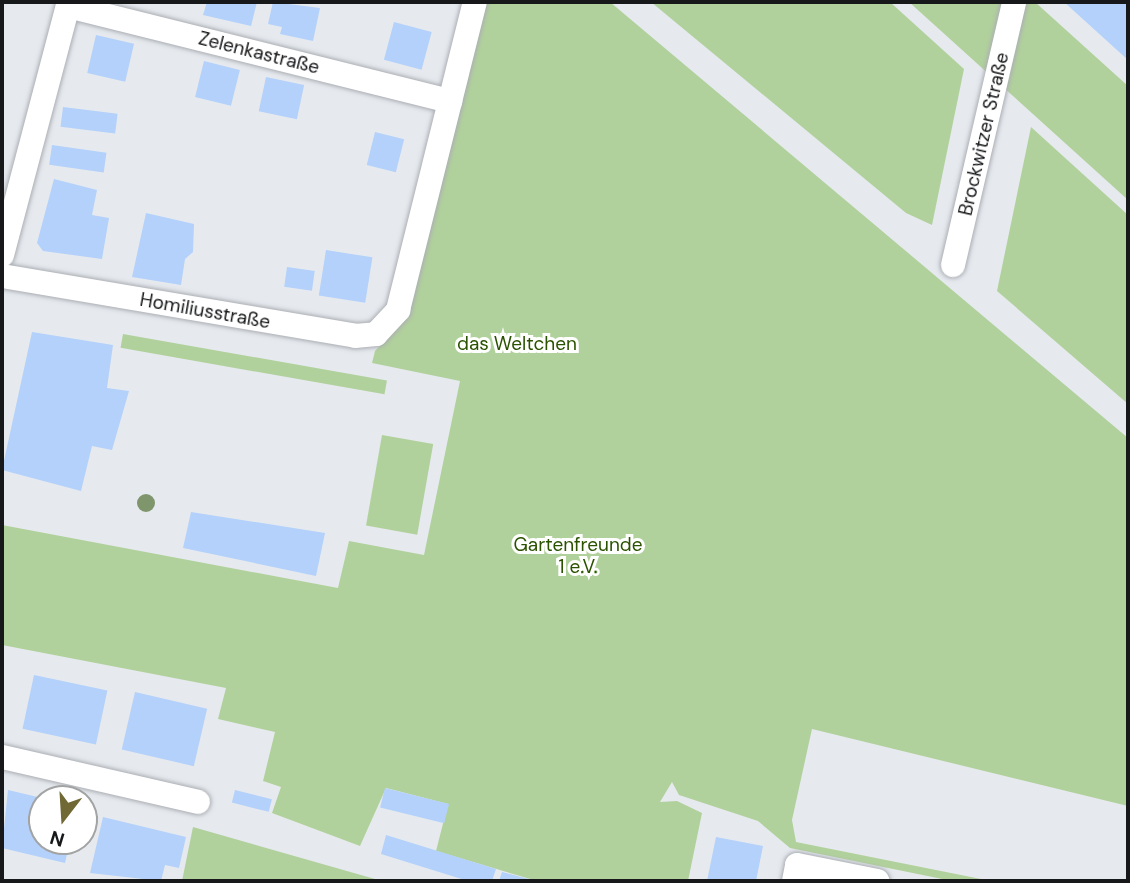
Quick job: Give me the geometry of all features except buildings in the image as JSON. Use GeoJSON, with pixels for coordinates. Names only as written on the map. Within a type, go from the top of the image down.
{"type":"FeatureCollection","features":[{"type":"Feature","properties":{"kind":"street"},"geometry":{"type":"LineString","coordinates":[[450,101],[475,2]]}},
{"type":"Feature","properties":{"kind":"street","name":"Brockwitzer Straße"},"geometry":{"type":"LineString","coordinates":[[953,265],[1014,2]]}},
{"type":"Feature","properties":{"kind":"street"},"geometry":{"type":"LineString","coordinates":[[2,255],[68,4]]}},
{"type":"Feature","properties":{"kind":"street","name":"Zelenkastraße"},"geometry":{"type":"LineString","coordinates":[[68,4],[450,101]]}},
{"type":"Feature","properties":{"kind":"street","name":"Homiliusstraße"},"geometry":{"type":"LineString","coordinates":[[2,276],[355,336],[376,334],[398,310],[450,101]]}},
{"type":"Feature","properties":{"kind":"street"},"geometry":{"type":"LineString","coordinates":[[2,757],[198,803]]}},
{"type":"Feature","properties":{"kind":"street"},"geometry":{"type":"LineString","coordinates":[[794,881],[797,865],[877,881]]}},
{"type":"Feature","properties":{"kind":"green space"},"geometry":{"type":"Polygon","coordinates":[[[486,2],[610,2],[1128,438],[1128,806],[812,729],[792,820],[796,842],[991,881],[952,881],[790,848],[758,821],[679,795],[672,782],[660,802],[677,801],[702,813],[688,881],[537,881],[436,851],[448,804],[386,788],[360,846],[272,813],[281,787],[263,781],[275,732],[218,719],[226,688],[2,645],[2,525],[338,588],[349,541],[424,555],[460,381],[372,363],[375,351],[409,314],[486,2]]]}},
{"type":"Feature","properties":{"kind":"green space"},"geometry":{"type":"Polygon","coordinates":[[[651,2],[890,2],[964,69],[932,225],[906,213],[651,2]]]}},
{"type":"Feature","properties":{"kind":"green space"},"geometry":{"type":"Polygon","coordinates":[[[909,2],[1035,2],[1128,86],[1128,200],[909,2]]]}},
{"type":"Feature","properties":{"kind":"green space"},"geometry":{"type":"Polygon","coordinates":[[[1031,127],[1128,215],[1128,404],[997,291],[1031,127]]]}},
{"type":"Feature","properties":{"kind":"green space"},"geometry":{"type":"Polygon","coordinates":[[[123,334],[387,381],[384,394],[121,348],[123,334]]]}},
{"type":"Feature","properties":{"kind":"green space"},"geometry":{"type":"Polygon","coordinates":[[[382,435],[433,444],[417,535],[366,526],[382,435]]]}},
{"type":"Feature","properties":{"kind":"green space"},"geometry":{"type":"Polygon","coordinates":[[[193,827],[375,879],[375,881],[182,881],[193,827]]]}},
{"type":"Feature","properties":{"kind":"park label","name":"das Weltchen"},"geometry":{"type":"Point","coordinates":[517,344]}},
{"type":"Feature","properties":{"kind":"park label","name":"Gartenfreunde 1 e.V."},"geometry":{"type":"Point","coordinates":[578,556]}}]}
